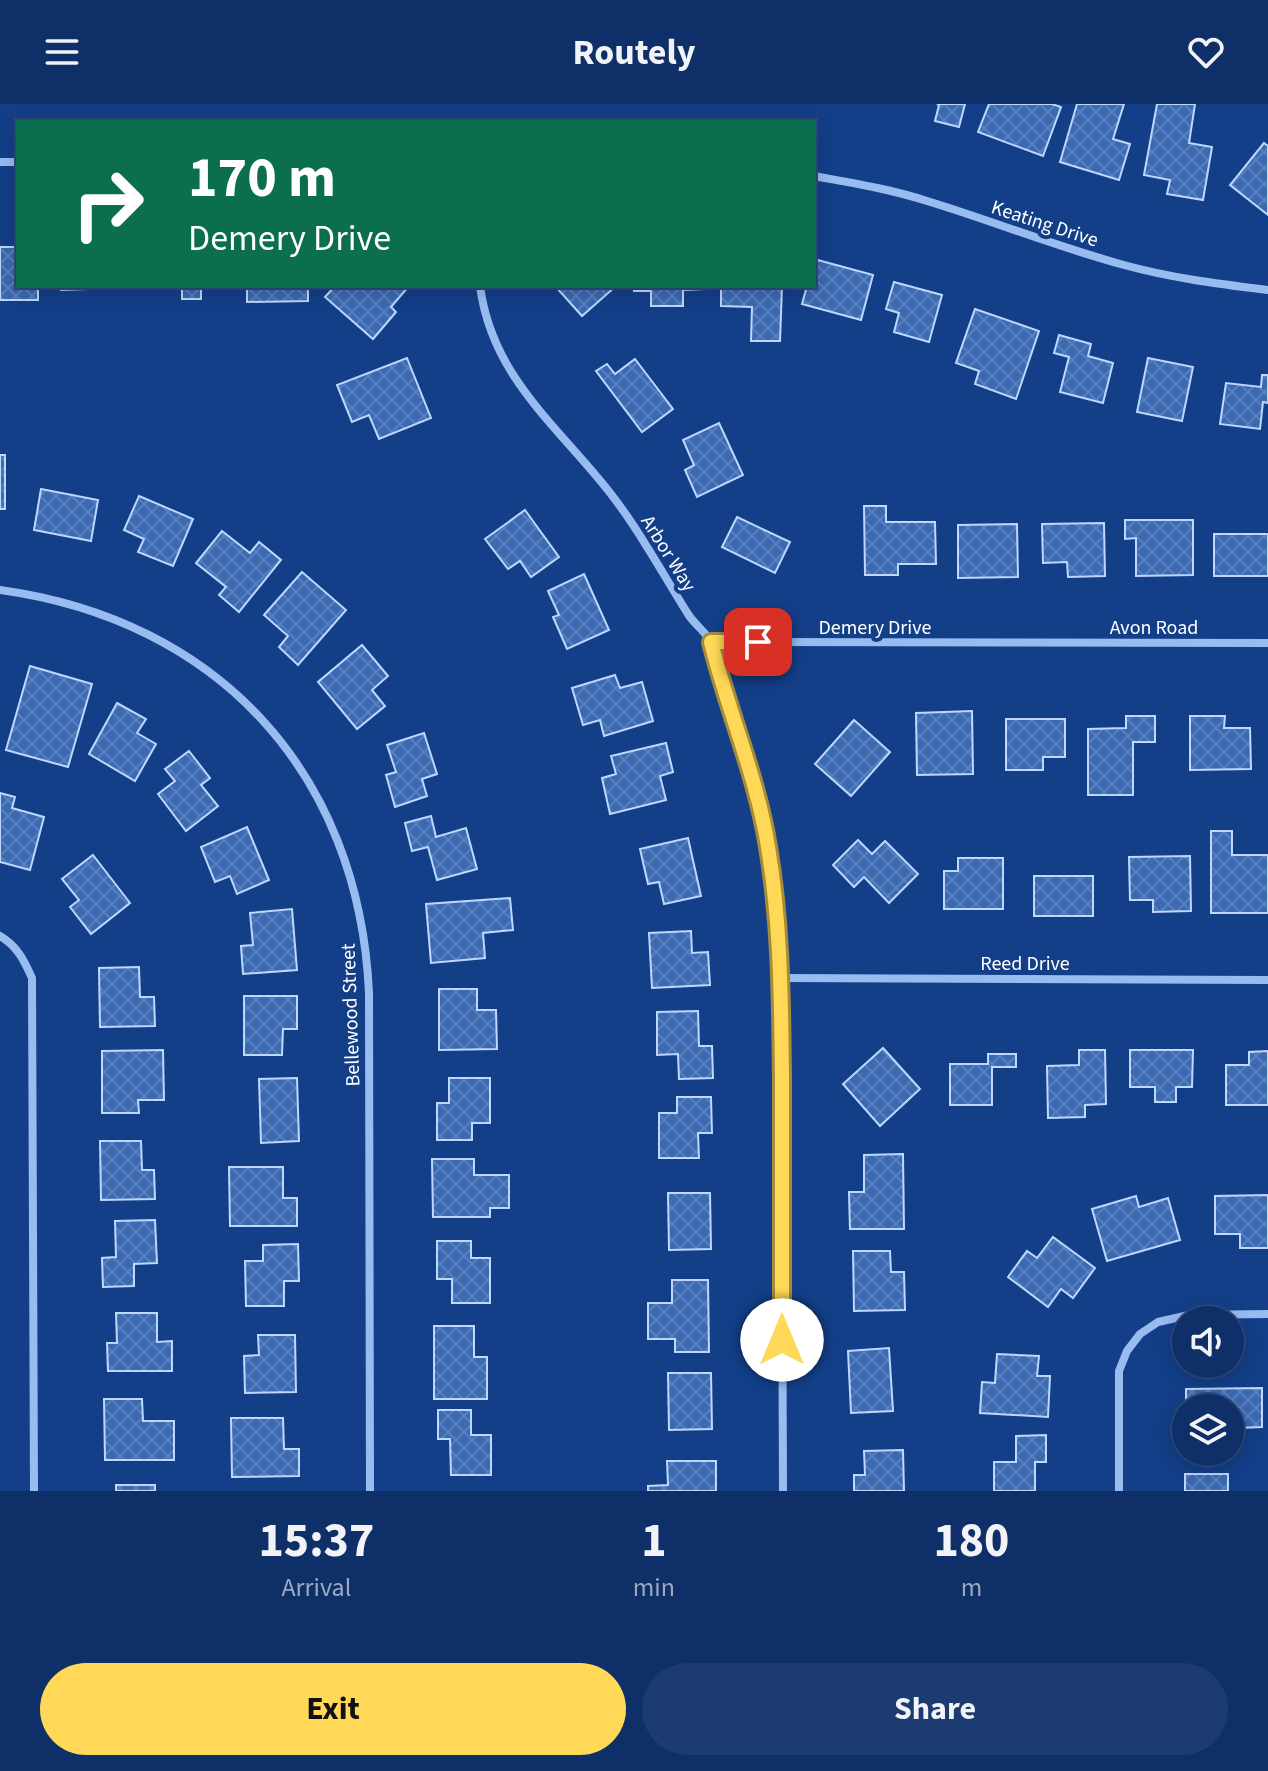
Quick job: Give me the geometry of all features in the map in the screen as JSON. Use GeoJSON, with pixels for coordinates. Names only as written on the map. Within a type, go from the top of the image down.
{"type":"FeatureCollection","features":[{"type":"Feature","properties":{"kind":"street","name":"Keating Drive"},"geometry":{"type":"LineString","coordinates":[[816,176],[871,186],[927,201],[1048,243],[1127,266],[1208,283],[1268,290]]}},
{"type":"Feature","properties":{"kind":"street","name":"Arbor Way"},"geometry":{"type":"LineString","coordinates":[[480,288],[494,340],[524,394],[600,479],[633,523],[690,618],[711,642],[722,687],[757,792],[779,928],[781,978],[783,1491]]}},
{"type":"Feature","properties":{"kind":"street","name":"Bellewood Street"},"geometry":{"type":"LineString","coordinates":[[0,590],[92,609],[129,623],[180,651],[227,685],[255,712],[292,757],[323,807],[346,860],[360,911],[369,993],[370,1491]]}},
{"type":"Feature","properties":{"kind":"street","name":"Demery Drive"},"geometry":{"type":"LineString","coordinates":[[711,642],[1039,643]]}},
{"type":"Feature","properties":{"kind":"street","name":"Avon Road"},"geometry":{"type":"LineString","coordinates":[[1039,643],[1268,643]]}},
{"type":"Feature","properties":{"kind":"street"},"geometry":{"type":"LineString","coordinates":[[0,936],[10,941],[23,958],[32,978],[34,1491]]}},
{"type":"Feature","properties":{"kind":"street","name":"Reed Drive"},"geometry":{"type":"LineString","coordinates":[[781,978],[1268,980]]}},
{"type":"Feature","properties":{"kind":"street"},"geometry":{"type":"LineString","coordinates":[[1119,1491],[1119,1371],[1127,1351],[1140,1334],[1158,1322],[1189,1315],[1268,1314]]}},
{"type":"Feature","properties":{"kind":"building"},"geometry":{"type":"Polygon","coordinates":[[[937,104],[965,104],[959,127],[935,121],[937,104]]]}},
{"type":"Feature","properties":{"kind":"building"},"geometry":{"type":"Polygon","coordinates":[[[989,104],[1052,104],[1061,107],[1043,156],[978,132],[989,104]]]}},
{"type":"Feature","properties":{"kind":"building"},"geometry":{"type":"Polygon","coordinates":[[[1077,104],[1124,104],[1113,139],[1130,144],[1119,180],[1060,162],[1077,104]]]}},
{"type":"Feature","properties":{"kind":"building"},"geometry":{"type":"Polygon","coordinates":[[[1157,104],[1195,104],[1189,143],[1212,147],[1203,200],[1167,194],[1170,180],[1144,175],[1157,104]]]}},
{"type":"Feature","properties":{"kind":"building"},"geometry":{"type":"Polygon","coordinates":[[[1264,143],[1268,146],[1268,215],[1230,185],[1264,143]]]}},
{"type":"Feature","properties":{"kind":"building"},"geometry":{"type":"Polygon","coordinates":[[[0,247],[16,247],[16,288],[38,288],[38,300],[0,300],[0,247]]]}},
{"type":"Feature","properties":{"kind":"building"},"geometry":{"type":"Polygon","coordinates":[[[816,260],[873,275],[861,320],[802,304],[806,288],[816,288],[816,260]]]}},
{"type":"Feature","properties":{"kind":"building"},"geometry":{"type":"Polygon","coordinates":[[[894,282],[942,295],[929,342],[894,332],[899,313],[886,309],[894,282]]]}},
{"type":"Feature","properties":{"kind":"building"},"geometry":{"type":"Polygon","coordinates":[[[60,288],[116,288],[61,290],[60,288]]]}},
{"type":"Feature","properties":{"kind":"building"},"geometry":{"type":"Polygon","coordinates":[[[182,288],[201,288],[201,299],[182,299],[182,288]]]}},
{"type":"Feature","properties":{"kind":"building"},"geometry":{"type":"Polygon","coordinates":[[[247,288],[308,288],[308,301],[247,302],[247,288]]]}},
{"type":"Feature","properties":{"kind":"building"},"geometry":{"type":"Polygon","coordinates":[[[333,288],[407,288],[391,307],[396,312],[373,339],[325,297],[333,288]]]}},
{"type":"Feature","properties":{"kind":"building"},"geometry":{"type":"Polygon","coordinates":[[[557,288],[614,288],[582,316],[557,288]]]}},
{"type":"Feature","properties":{"kind":"building"},"geometry":{"type":"Polygon","coordinates":[[[634,288],[705,288],[683,290],[683,306],[651,306],[651,291],[634,291],[634,288]]]}},
{"type":"Feature","properties":{"kind":"building"},"geometry":{"type":"Polygon","coordinates":[[[721,288],[782,288],[780,341],[751,341],[752,307],[721,306],[721,288]]]}},
{"type":"Feature","properties":{"kind":"building"},"geometry":{"type":"Polygon","coordinates":[[[975,309],[1039,331],[1016,399],[975,384],[979,371],[956,363],[975,309]]]}},
{"type":"Feature","properties":{"kind":"building"},"geometry":{"type":"Polygon","coordinates":[[[1059,335],[1091,344],[1088,356],[1113,363],[1103,403],[1060,392],[1069,357],[1054,353],[1059,335]]]}},
{"type":"Feature","properties":{"kind":"building"},"geometry":{"type":"Polygon","coordinates":[[[407,358],[431,418],[379,439],[369,415],[352,422],[337,385],[407,358]]]}},
{"type":"Feature","properties":{"kind":"building"},"geometry":{"type":"Polygon","coordinates":[[[1148,358],[1193,367],[1182,421],[1137,412],[1148,358]]]}},
{"type":"Feature","properties":{"kind":"building"},"geometry":{"type":"Polygon","coordinates":[[[635,359],[673,409],[642,432],[596,371],[607,364],[615,374],[635,359]]]}},
{"type":"Feature","properties":{"kind":"building"},"geometry":{"type":"Polygon","coordinates":[[[1262,375],[1268,375],[1268,403],[1263,402],[1260,429],[1220,424],[1226,383],[1261,387],[1262,375]]]}},
{"type":"Feature","properties":{"kind":"building"},"geometry":{"type":"Polygon","coordinates":[[[719,423],[743,475],[697,497],[685,470],[694,465],[683,440],[719,423]]]}},
{"type":"Feature","properties":{"kind":"building"},"geometry":{"type":"Polygon","coordinates":[[[0,455],[5,455],[5,509],[0,509],[0,455]]]}},
{"type":"Feature","properties":{"kind":"building"},"geometry":{"type":"Polygon","coordinates":[[[41,489],[98,500],[91,541],[34,530],[41,489]]]}},
{"type":"Feature","properties":{"kind":"building"},"geometry":{"type":"Polygon","coordinates":[[[139,496],[193,519],[173,566],[138,552],[144,539],[124,530],[139,496]]]}},
{"type":"Feature","properties":{"kind":"building"},"geometry":{"type":"Polygon","coordinates":[[[864,506],[886,506],[886,522],[935,522],[936,564],[898,564],[898,575],[865,575],[864,506]]]}},
{"type":"Feature","properties":{"kind":"building"},"geometry":{"type":"Polygon","coordinates":[[[525,510],[559,557],[531,577],[520,561],[508,569],[485,539],[525,510]]]}},
{"type":"Feature","properties":{"kind":"building"},"geometry":{"type":"Polygon","coordinates":[[[737,517],[790,542],[775,573],[722,547],[737,517]]]}},
{"type":"Feature","properties":{"kind":"building"},"geometry":{"type":"Polygon","coordinates":[[[1125,520],[1193,520],[1193,575],[1136,576],[1136,538],[1125,539],[1125,520]]]}},
{"type":"Feature","properties":{"kind":"building"},"geometry":{"type":"Polygon","coordinates":[[[1104,523],[1105,576],[1068,577],[1067,562],[1043,563],[1042,524],[1104,523]]]}},
{"type":"Feature","properties":{"kind":"building"},"geometry":{"type":"Polygon","coordinates":[[[1017,524],[1018,577],[958,578],[958,525],[1017,524]]]}},
{"type":"Feature","properties":{"kind":"building"},"geometry":{"type":"Polygon","coordinates":[[[222,531],[250,553],[259,542],[281,560],[239,612],[219,595],[226,587],[196,563],[222,531]]]}},
{"type":"Feature","properties":{"kind":"building"},"geometry":{"type":"Polygon","coordinates":[[[1214,534],[1268,534],[1268,576],[1214,576],[1214,534]]]}},
{"type":"Feature","properties":{"kind":"building"},"geometry":{"type":"Polygon","coordinates":[[[302,572],[346,610],[298,665],[279,647],[288,636],[264,615],[302,572]]]}},
{"type":"Feature","properties":{"kind":"building"},"geometry":{"type":"Polygon","coordinates":[[[584,574],[609,630],[567,649],[553,617],[559,615],[548,591],[584,574]]]}},
{"type":"Feature","properties":{"kind":"building"},"geometry":{"type":"Polygon","coordinates":[[[362,645],[388,676],[372,690],[385,706],[357,729],[318,682],[362,645]]]}},
{"type":"Feature","properties":{"kind":"building"},"geometry":{"type":"Polygon","coordinates":[[[30,666],[92,684],[68,767],[6,750],[30,666]]]}},
{"type":"Feature","properties":{"kind":"building"},"geometry":{"type":"Polygon","coordinates":[[[615,675],[620,688],[642,682],[653,721],[604,736],[600,720],[583,725],[572,688],[615,675]]]}},
{"type":"Feature","properties":{"kind":"building"},"geometry":{"type":"Polygon","coordinates":[[[117,703],[146,719],[137,733],[156,744],[135,781],[89,754],[117,703]]]}},
{"type":"Feature","properties":{"kind":"building"},"geometry":{"type":"Polygon","coordinates":[[[972,711],[973,774],[917,775],[916,713],[972,711]]]}},
{"type":"Feature","properties":{"kind":"building"},"geometry":{"type":"Polygon","coordinates":[[[1126,716],[1155,716],[1155,742],[1133,742],[1133,795],[1088,795],[1088,729],[1126,728],[1126,716]]]}},
{"type":"Feature","properties":{"kind":"building"},"geometry":{"type":"Polygon","coordinates":[[[1190,716],[1225,716],[1224,728],[1250,728],[1251,769],[1190,770],[1190,716]]]}},
{"type":"Feature","properties":{"kind":"building"},"geometry":{"type":"Polygon","coordinates":[[[1006,719],[1065,719],[1065,757],[1043,757],[1043,770],[1006,770],[1006,719]]]}},
{"type":"Feature","properties":{"kind":"building"},"geometry":{"type":"Polygon","coordinates":[[[854,720],[890,752],[851,796],[815,764],[854,720]]]}},
{"type":"Feature","properties":{"kind":"building"},"geometry":{"type":"Polygon","coordinates":[[[424,733],[437,774],[422,779],[427,796],[395,807],[386,775],[396,772],[387,745],[424,733]]]}},
{"type":"Feature","properties":{"kind":"building"},"geometry":{"type":"Polygon","coordinates":[[[666,743],[673,772],[660,776],[666,800],[610,814],[602,778],[616,774],[611,756],[666,743]]]}},
{"type":"Feature","properties":{"kind":"building"},"geometry":{"type":"Polygon","coordinates":[[[189,751],[210,778],[201,785],[218,806],[186,831],[158,794],[175,781],[165,769],[189,751]]]}},
{"type":"Feature","properties":{"kind":"building"},"geometry":{"type":"Polygon","coordinates":[[[0,793],[15,797],[12,808],[44,817],[30,870],[0,862],[0,793]]]}},
{"type":"Feature","properties":{"kind":"building"},"geometry":{"type":"Polygon","coordinates":[[[431,816],[436,837],[466,828],[477,869],[437,880],[428,847],[412,851],[405,823],[431,816]]]}},
{"type":"Feature","properties":{"kind":"building"},"geometry":{"type":"Polygon","coordinates":[[[247,827],[269,880],[237,894],[230,876],[215,882],[201,847],[247,827]]]}},
{"type":"Feature","properties":{"kind":"building"},"geometry":{"type":"Polygon","coordinates":[[[1211,831],[1232,831],[1232,855],[1268,855],[1268,913],[1211,913],[1211,831]]]}},
{"type":"Feature","properties":{"kind":"building"},"geometry":{"type":"Polygon","coordinates":[[[688,838],[701,896],[664,904],[659,882],[648,884],[640,849],[688,838]]]}},
{"type":"Feature","properties":{"kind":"building"},"geometry":{"type":"Polygon","coordinates":[[[858,840],[872,854],[885,841],[918,874],[889,903],[864,877],[854,887],[833,865],[858,840]]]}},
{"type":"Feature","properties":{"kind":"building"},"geometry":{"type":"Polygon","coordinates":[[[93,855],[130,903],[91,934],[70,907],[79,900],[62,879],[93,855]]]}},
{"type":"Feature","properties":{"kind":"building"},"geometry":{"type":"Polygon","coordinates":[[[1190,856],[1191,911],[1153,912],[1153,900],[1130,900],[1129,857],[1190,856]]]}},
{"type":"Feature","properties":{"kind":"building"},"geometry":{"type":"Polygon","coordinates":[[[958,858],[1003,858],[1003,909],[944,909],[944,871],[958,871],[958,858]]]}},
{"type":"Feature","properties":{"kind":"building"},"geometry":{"type":"Polygon","coordinates":[[[1034,876],[1093,876],[1093,916],[1034,916],[1034,876]]]}},
{"type":"Feature","properties":{"kind":"building"},"geometry":{"type":"Polygon","coordinates":[[[510,898],[513,930],[483,933],[485,958],[431,963],[426,904],[510,898]]]}},
{"type":"Feature","properties":{"kind":"building"},"geometry":{"type":"Polygon","coordinates":[[[292,909],[297,970],[243,974],[241,946],[253,945],[250,913],[292,909]]]}},
{"type":"Feature","properties":{"kind":"building"},"geometry":{"type":"Polygon","coordinates":[[[691,931],[692,953],[708,952],[710,985],[652,988],[649,933],[691,931]]]}},
{"type":"Feature","properties":{"kind":"building"},"geometry":{"type":"Polygon","coordinates":[[[139,967],[140,997],[154,997],[155,1026],[100,1027],[99,968],[139,967]]]}},
{"type":"Feature","properties":{"kind":"building"},"geometry":{"type":"Polygon","coordinates":[[[439,989],[477,989],[477,1010],[496,1010],[497,1049],[439,1050],[439,989]]]}},
{"type":"Feature","properties":{"kind":"building"},"geometry":{"type":"Polygon","coordinates":[[[244,996],[297,996],[297,1029],[283,1029],[282,1055],[244,1055],[244,996]]]}},
{"type":"Feature","properties":{"kind":"building"},"geometry":{"type":"Polygon","coordinates":[[[698,1011],[699,1046],[712,1046],[713,1078],[679,1079],[678,1054],[657,1055],[657,1012],[698,1011]]]}},
{"type":"Feature","properties":{"kind":"building"},"geometry":{"type":"Polygon","coordinates":[[[883,1048],[920,1089],[880,1126],[843,1084],[883,1048]]]}},
{"type":"Feature","properties":{"kind":"building"},"geometry":{"type":"Polygon","coordinates":[[[163,1050],[164,1100],[138,1100],[139,1113],[102,1113],[102,1051],[163,1050]]]}},
{"type":"Feature","properties":{"kind":"building"},"geometry":{"type":"Polygon","coordinates":[[[1079,1050],[1105,1050],[1106,1104],[1085,1105],[1085,1117],[1048,1118],[1047,1066],[1079,1065],[1079,1050]]]}},
{"type":"Feature","properties":{"kind":"building"},"geometry":{"type":"Polygon","coordinates":[[[1130,1050],[1193,1050],[1192,1087],[1176,1087],[1176,1102],[1155,1102],[1155,1087],[1130,1087],[1130,1050]]]}},
{"type":"Feature","properties":{"kind":"building"},"geometry":{"type":"Polygon","coordinates":[[[1268,1051],[1268,1105],[1226,1105],[1226,1065],[1249,1065],[1249,1052],[1268,1051]]]}},
{"type":"Feature","properties":{"kind":"building"},"geometry":{"type":"Polygon","coordinates":[[[988,1054],[1016,1054],[1016,1067],[992,1067],[992,1105],[950,1105],[950,1064],[988,1064],[988,1054]]]}},
{"type":"Feature","properties":{"kind":"building"},"geometry":{"type":"Polygon","coordinates":[[[297,1078],[299,1141],[261,1143],[259,1079],[297,1078]]]}},
{"type":"Feature","properties":{"kind":"building"},"geometry":{"type":"Polygon","coordinates":[[[449,1078],[490,1078],[490,1123],[472,1123],[472,1140],[437,1140],[437,1103],[449,1103],[449,1078]]]}},
{"type":"Feature","properties":{"kind":"building"},"geometry":{"type":"Polygon","coordinates":[[[677,1097],[711,1097],[712,1133],[698,1133],[699,1158],[659,1158],[659,1113],[677,1113],[677,1097]]]}},
{"type":"Feature","properties":{"kind":"building"},"geometry":{"type":"Polygon","coordinates":[[[100,1141],[141,1141],[142,1170],[154,1170],[155,1199],[101,1200],[100,1141]]]}},
{"type":"Feature","properties":{"kind":"building"},"geometry":{"type":"Polygon","coordinates":[[[903,1154],[904,1229],[850,1229],[849,1192],[864,1192],[864,1155],[903,1154]]]}},
{"type":"Feature","properties":{"kind":"building"},"geometry":{"type":"Polygon","coordinates":[[[432,1159],[474,1159],[474,1175],[509,1175],[509,1208],[490,1208],[490,1217],[433,1217],[432,1159]]]}},
{"type":"Feature","properties":{"kind":"building"},"geometry":{"type":"Polygon","coordinates":[[[229,1167],[283,1167],[283,1198],[297,1198],[297,1226],[230,1226],[229,1167]]]}},
{"type":"Feature","properties":{"kind":"building"},"geometry":{"type":"Polygon","coordinates":[[[668,1193],[710,1193],[711,1249],[669,1250],[668,1193]]]}},
{"type":"Feature","properties":{"kind":"building"},"geometry":{"type":"Polygon","coordinates":[[[1268,1195],[1268,1248],[1240,1248],[1240,1234],[1215,1234],[1215,1196],[1268,1195]]]}},
{"type":"Feature","properties":{"kind":"building"},"geometry":{"type":"Polygon","coordinates":[[[1136,1196],[1139,1207],[1168,1198],[1180,1240],[1107,1261],[1092,1209],[1136,1196]]]}},
{"type":"Feature","properties":{"kind":"building"},"geometry":{"type":"Polygon","coordinates":[[[155,1220],[157,1263],[134,1264],[134,1286],[103,1287],[102,1258],[116,1257],[115,1221],[155,1220]]]}},
{"type":"Feature","properties":{"kind":"building"},"geometry":{"type":"Polygon","coordinates":[[[1053,1237],[1095,1268],[1073,1298],[1061,1289],[1048,1307],[1008,1277],[1027,1251],[1037,1258],[1053,1237]]]}},
{"type":"Feature","properties":{"kind":"building"},"geometry":{"type":"Polygon","coordinates":[[[437,1241],[471,1241],[471,1258],[490,1258],[490,1303],[452,1303],[452,1279],[437,1279],[437,1241]]]}},
{"type":"Feature","properties":{"kind":"building"},"geometry":{"type":"Polygon","coordinates":[[[298,1244],[299,1281],[284,1281],[284,1306],[246,1306],[245,1261],[263,1261],[263,1245],[298,1244]]]}},
{"type":"Feature","properties":{"kind":"building"},"geometry":{"type":"Polygon","coordinates":[[[853,1251],[890,1251],[891,1272],[904,1272],[905,1310],[854,1311],[853,1251]]]}},
{"type":"Feature","properties":{"kind":"building"},"geometry":{"type":"Polygon","coordinates":[[[672,1280],[708,1280],[709,1352],[675,1352],[675,1339],[648,1339],[648,1303],[672,1303],[672,1280]]]}},
{"type":"Feature","properties":{"kind":"building"},"geometry":{"type":"Polygon","coordinates":[[[116,1313],[157,1313],[157,1342],[172,1341],[172,1371],[108,1371],[107,1343],[117,1343],[116,1313]]]}},
{"type":"Feature","properties":{"kind":"building"},"geometry":{"type":"Polygon","coordinates":[[[434,1326],[474,1326],[474,1357],[487,1357],[487,1399],[434,1399],[434,1326]]]}},
{"type":"Feature","properties":{"kind":"building"},"geometry":{"type":"Polygon","coordinates":[[[258,1335],[295,1335],[296,1392],[245,1393],[244,1356],[259,1355],[258,1335]]]}},
{"type":"Feature","properties":{"kind":"building"},"geometry":{"type":"Polygon","coordinates":[[[889,1348],[893,1411],[851,1413],[848,1351],[889,1348]]]}},
{"type":"Feature","properties":{"kind":"building"},"geometry":{"type":"Polygon","coordinates":[[[997,1354],[1039,1356],[1037,1376],[1050,1376],[1048,1417],[980,1413],[982,1382],[995,1383],[997,1354]]]}},
{"type":"Feature","properties":{"kind":"building"},"geometry":{"type":"Polygon","coordinates":[[[668,1373],[711,1373],[712,1429],[669,1430],[668,1373]]]}},
{"type":"Feature","properties":{"kind":"building"},"geometry":{"type":"Polygon","coordinates":[[[1262,1388],[1262,1427],[1244,1428],[1244,1394],[1186,1394],[1186,1389],[1262,1388]]]}},
{"type":"Feature","properties":{"kind":"building"},"geometry":{"type":"Polygon","coordinates":[[[104,1399],[142,1399],[143,1421],[174,1421],[174,1460],[105,1460],[104,1399]]]}},
{"type":"Feature","properties":{"kind":"building"},"geometry":{"type":"Polygon","coordinates":[[[438,1410],[471,1410],[471,1435],[491,1435],[491,1475],[451,1475],[450,1439],[438,1439],[438,1410]]]}},
{"type":"Feature","properties":{"kind":"building"},"geometry":{"type":"Polygon","coordinates":[[[231,1418],[283,1418],[284,1449],[299,1449],[299,1476],[232,1477],[231,1418]]]}},
{"type":"Feature","properties":{"kind":"building"},"geometry":{"type":"Polygon","coordinates":[[[1046,1435],[1046,1462],[1035,1462],[1035,1491],[994,1491],[994,1462],[1016,1462],[1016,1436],[1046,1435]]]}},
{"type":"Feature","properties":{"kind":"building"},"geometry":{"type":"Polygon","coordinates":[[[903,1450],[904,1491],[854,1491],[854,1475],[865,1475],[864,1451],[903,1450]]]}},
{"type":"Feature","properties":{"kind":"building"},"geometry":{"type":"Polygon","coordinates":[[[667,1461],[716,1461],[716,1491],[648,1491],[648,1486],[668,1485],[667,1461]]]}},
{"type":"Feature","properties":{"kind":"building"},"geometry":{"type":"Polygon","coordinates":[[[1185,1474],[1228,1474],[1228,1491],[1185,1491],[1185,1474]]]}},
{"type":"Feature","properties":{"kind":"building"},"geometry":{"type":"Polygon","coordinates":[[[116,1485],[155,1485],[155,1491],[116,1491],[116,1485]]]}},
{"type":"Feature","properties":{"kind":"route"},"geometry":{"type":"LineString","coordinates":[[758,642],[711,642],[722,687],[757,792],[779,928],[782,1340]]}}]}
